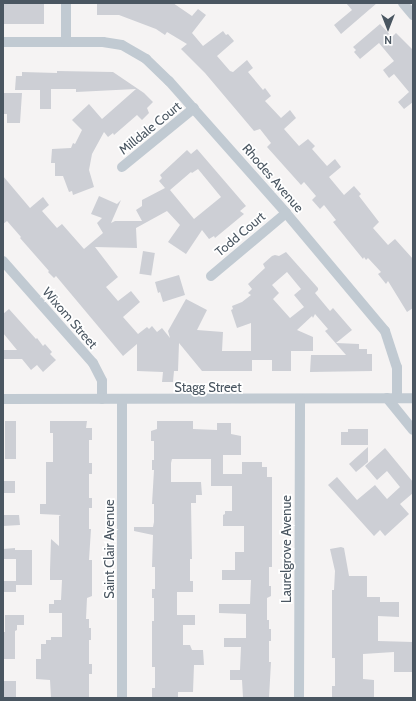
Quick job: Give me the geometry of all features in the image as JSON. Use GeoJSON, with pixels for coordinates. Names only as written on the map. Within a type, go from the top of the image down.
{"type":"FeatureCollection","features":[{"type":"Feature","properties":{"kind":"street"},"geometry":{"type":"LineString","coordinates":[[66,3],[66,42]]}},
{"type":"Feature","properties":{"kind":"street"},"geometry":{"type":"LineString","coordinates":[[403,3],[413,15]]}},
{"type":"Feature","properties":{"kind":"street","name":"Rhodes Avenue"},"geometry":{"type":"LineString","coordinates":[[3,42],[103,42],[122,45],[146,59],[169,80],[286,213],[385,331],[397,367],[392,398]]}},
{"type":"Feature","properties":{"kind":"street","name":"Milldale Court"},"geometry":{"type":"LineString","coordinates":[[122,167],[194,108]]}},
{"type":"Feature","properties":{"kind":"street","name":"Todd Court"},"geometry":{"type":"LineString","coordinates":[[211,276],[286,213]]}},
{"type":"Feature","properties":{"kind":"street","name":"Wixom Street"},"geometry":{"type":"LineString","coordinates":[[3,261],[93,364],[102,381],[102,399]]}},
{"type":"Feature","properties":{"kind":"street"},"geometry":{"type":"LineString","coordinates":[[392,398],[413,430]]}},
{"type":"Feature","properties":{"kind":"street","name":"Stagg Street"},"geometry":{"type":"LineString","coordinates":[[3,399],[122,400],[413,398]]}},
{"type":"Feature","properties":{"kind":"street","name":"Laurelgrove Avenue"},"geometry":{"type":"LineString","coordinates":[[299,698],[300,399]]}},
{"type":"Feature","properties":{"kind":"street","name":"Saint Clair Avenue"},"geometry":{"type":"LineString","coordinates":[[122,400],[122,698]]}},
{"type":"Feature","properties":{"kind":"building"},"geometry":{"type":"Polygon","coordinates":[[[3,3],[44,3],[44,24],[3,24],[3,3]]]}},
{"type":"Feature","properties":{"kind":"building"},"geometry":{"type":"Polygon","coordinates":[[[97,3],[173,3],[192,16],[198,9],[206,15],[192,33],[203,46],[223,31],[226,35],[228,34],[234,41],[217,56],[230,71],[233,72],[247,60],[253,68],[248,72],[263,90],[265,88],[271,96],[265,101],[281,118],[290,110],[296,118],[284,129],[299,146],[308,139],[315,146],[312,149],[327,166],[335,159],[341,167],[329,177],[344,195],[354,186],[361,194],[359,196],[379,222],[373,228],[388,245],[395,239],[413,259],[413,308],[407,312],[388,281],[386,284],[378,274],[381,272],[368,258],[366,260],[364,257],[363,259],[333,222],[336,220],[324,205],[320,209],[312,200],[316,196],[304,182],[301,185],[267,147],[271,143],[260,129],[254,131],[205,73],[181,49],[187,44],[167,32],[165,35],[156,29],[119,15],[97,15],[97,3]]]}},
{"type":"Feature","properties":{"kind":"building"},"geometry":{"type":"Polygon","coordinates":[[[346,3],[377,3],[341,34],[334,25],[352,10],[346,3]]]}},
{"type":"Feature","properties":{"kind":"building"},"geometry":{"type":"Polygon","coordinates":[[[380,24],[392,37],[396,33],[413,50],[413,102],[404,109],[398,102],[409,92],[394,74],[389,78],[383,70],[394,61],[379,43],[360,59],[354,52],[356,50],[353,47],[380,24]]]}},
{"type":"Feature","properties":{"kind":"building"},"geometry":{"type":"Polygon","coordinates":[[[57,71],[113,72],[144,93],[153,102],[147,108],[149,113],[142,120],[137,115],[114,135],[113,133],[108,137],[104,132],[92,154],[89,170],[94,187],[73,195],[72,191],[69,192],[63,176],[55,176],[55,163],[51,163],[52,149],[71,148],[73,143],[75,144],[82,130],[72,120],[89,104],[102,119],[136,89],[76,92],[76,89],[51,89],[51,109],[40,109],[40,90],[15,90],[16,76],[22,76],[22,72],[57,73],[57,71]]]}},
{"type":"Feature","properties":{"kind":"building"},"geometry":{"type":"Polygon","coordinates":[[[3,93],[22,93],[20,123],[7,123],[7,114],[3,114],[3,93]]]}},
{"type":"Feature","properties":{"kind":"building"},"geometry":{"type":"Polygon","coordinates":[[[197,149],[246,206],[240,211],[244,214],[215,238],[214,236],[209,239],[202,230],[186,254],[168,242],[180,225],[167,211],[136,228],[137,248],[95,247],[118,277],[106,287],[118,301],[131,291],[140,302],[123,317],[138,334],[147,327],[149,329],[152,326],[157,332],[162,328],[170,338],[168,331],[186,299],[207,310],[197,330],[223,332],[222,351],[251,351],[251,323],[237,328],[231,310],[233,309],[232,306],[242,302],[251,295],[248,293],[252,289],[248,284],[265,268],[263,264],[272,256],[279,256],[286,252],[318,288],[315,293],[330,311],[333,308],[352,330],[336,343],[359,344],[359,349],[367,349],[367,354],[372,354],[372,371],[310,372],[311,355],[346,355],[325,331],[328,329],[315,314],[313,318],[312,316],[297,330],[313,337],[313,351],[291,351],[291,371],[272,371],[272,360],[252,360],[252,371],[202,371],[179,343],[178,371],[174,371],[173,382],[162,382],[163,372],[137,371],[137,344],[123,356],[56,276],[54,278],[48,272],[49,271],[7,221],[3,224],[3,176],[30,208],[43,197],[49,205],[42,211],[57,228],[62,224],[84,249],[103,233],[97,223],[102,218],[91,214],[99,196],[117,204],[121,200],[111,223],[115,221],[142,221],[136,210],[142,206],[142,200],[165,188],[159,181],[162,178],[160,175],[187,150],[191,154],[197,149]],[[198,169],[192,173],[191,172],[170,190],[194,219],[221,197],[198,169]],[[287,272],[272,285],[279,293],[273,299],[290,318],[304,307],[294,295],[301,289],[287,272]]]}},
{"type":"Feature","properties":{"kind":"building"},"geometry":{"type":"Polygon","coordinates":[[[143,251],[155,253],[151,276],[139,274],[143,251]]]}},
{"type":"Feature","properties":{"kind":"building"},"geometry":{"type":"Polygon","coordinates":[[[179,275],[185,295],[163,302],[160,292],[158,293],[155,282],[179,275]]]}},
{"type":"Feature","properties":{"kind":"building"},"geometry":{"type":"Polygon","coordinates":[[[9,309],[43,346],[45,344],[52,352],[50,354],[56,360],[43,372],[37,365],[31,370],[22,359],[3,359],[3,350],[17,350],[3,333],[3,314],[9,309]]]}},
{"type":"Feature","properties":{"kind":"building"},"geometry":{"type":"Polygon","coordinates":[[[5,421],[16,421],[16,459],[5,459],[5,421]]]}},
{"type":"Feature","properties":{"kind":"building"},"geometry":{"type":"Polygon","coordinates":[[[50,421],[87,421],[86,428],[92,428],[92,440],[89,440],[89,463],[92,463],[92,474],[89,474],[89,498],[92,498],[92,508],[89,508],[89,529],[91,529],[89,560],[92,560],[92,596],[87,598],[86,619],[89,619],[89,628],[91,628],[91,640],[89,640],[89,664],[92,664],[92,674],[89,674],[89,698],[51,698],[50,680],[36,679],[36,659],[41,659],[41,644],[46,644],[46,640],[51,640],[51,637],[62,637],[62,613],[49,613],[49,604],[54,604],[54,600],[61,600],[62,580],[50,580],[50,570],[51,539],[59,546],[59,516],[61,515],[40,514],[40,504],[46,504],[46,462],[53,462],[53,433],[50,433],[50,421]]]}},
{"type":"Feature","properties":{"kind":"building"},"geometry":{"type":"Polygon","coordinates":[[[157,421],[193,421],[193,429],[217,430],[217,423],[231,423],[231,434],[241,436],[241,455],[223,455],[223,474],[242,474],[242,462],[262,462],[262,467],[267,467],[267,477],[272,477],[272,567],[269,567],[269,586],[271,586],[271,596],[267,598],[267,620],[269,620],[269,629],[271,629],[271,641],[269,641],[269,662],[271,662],[269,698],[243,698],[242,680],[230,680],[230,670],[240,670],[241,647],[224,647],[224,638],[246,638],[246,614],[219,613],[219,604],[250,604],[251,580],[222,580],[222,570],[235,570],[235,552],[244,552],[244,526],[223,526],[223,515],[225,514],[225,511],[232,511],[232,486],[211,486],[211,459],[172,459],[171,482],[201,482],[202,495],[196,495],[196,503],[191,503],[192,559],[190,559],[190,581],[193,581],[193,592],[177,592],[177,615],[195,615],[195,625],[183,625],[183,645],[190,645],[192,650],[203,650],[204,665],[194,665],[193,692],[178,692],[178,698],[152,698],[152,688],[155,688],[155,667],[152,667],[152,621],[154,621],[154,598],[152,598],[152,589],[155,589],[155,567],[152,567],[153,535],[134,531],[134,527],[153,527],[154,504],[152,504],[154,470],[152,470],[152,460],[154,460],[154,441],[151,441],[151,431],[157,429],[157,421]]]}},
{"type":"Feature","properties":{"kind":"building"},"geometry":{"type":"Polygon","coordinates":[[[348,429],[368,429],[368,445],[341,445],[341,432],[348,432],[348,429]]]}},
{"type":"Feature","properties":{"kind":"building"},"geometry":{"type":"Polygon","coordinates":[[[368,447],[368,462],[356,472],[349,464],[368,447]]]}},
{"type":"Feature","properties":{"kind":"building"},"geometry":{"type":"Polygon","coordinates":[[[385,448],[413,482],[413,493],[400,504],[409,514],[385,536],[380,530],[374,536],[328,485],[337,477],[357,500],[375,485],[387,499],[400,487],[387,471],[377,480],[365,466],[385,448]]]}},
{"type":"Feature","properties":{"kind":"building"},"geometry":{"type":"Polygon","coordinates":[[[3,481],[15,481],[15,493],[3,493],[3,481]]]}},
{"type":"Feature","properties":{"kind":"building"},"geometry":{"type":"Polygon","coordinates":[[[3,515],[19,515],[20,525],[3,526],[3,515]]]}},
{"type":"Feature","properties":{"kind":"building"},"geometry":{"type":"Polygon","coordinates":[[[341,547],[344,548],[349,576],[367,576],[367,597],[380,597],[380,602],[399,602],[399,617],[378,616],[378,641],[413,642],[413,672],[394,672],[394,652],[363,654],[363,679],[374,680],[374,698],[332,698],[332,686],[335,686],[335,658],[332,658],[332,590],[334,590],[335,571],[330,549],[341,547]]]}},
{"type":"Feature","properties":{"kind":"building"},"geometry":{"type":"Polygon","coordinates":[[[15,548],[15,550],[32,550],[32,585],[16,585],[16,592],[4,592],[4,581],[16,581],[16,559],[3,559],[3,549],[15,548]]]}},
{"type":"Feature","properties":{"kind":"building"},"geometry":{"type":"Polygon","coordinates":[[[5,615],[24,615],[24,625],[17,625],[17,630],[15,631],[15,659],[3,659],[3,632],[5,632],[5,615]]]}},
{"type":"Feature","properties":{"kind":"building"},"geometry":{"type":"Polygon","coordinates":[[[4,681],[16,681],[16,698],[4,698],[4,681]]]}}]}
